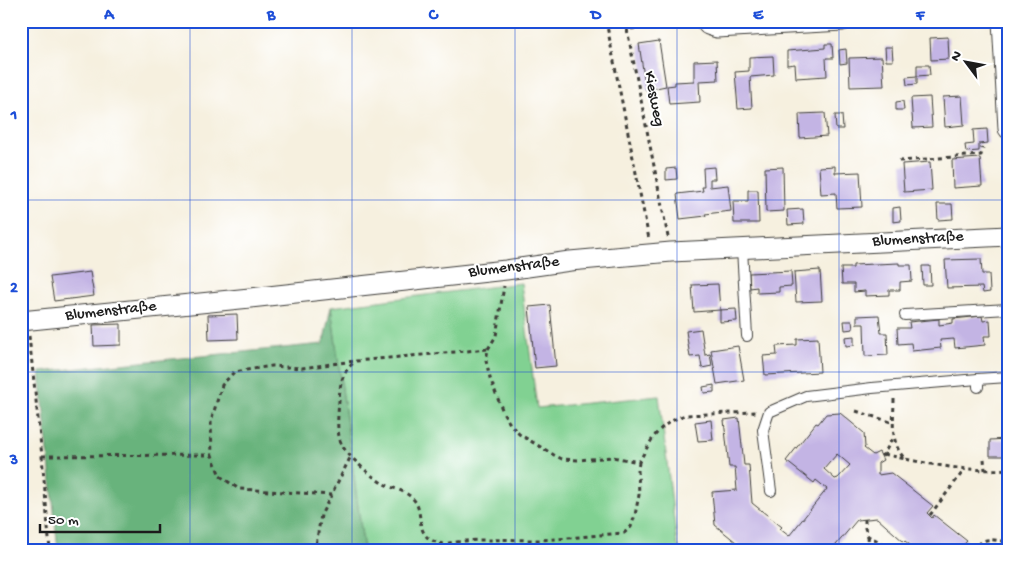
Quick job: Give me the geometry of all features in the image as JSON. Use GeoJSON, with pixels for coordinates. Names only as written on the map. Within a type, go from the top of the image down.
{"type":"FeatureCollection","features":[{"type":"Feature","properties":{"kind":"street"},"geometry":{"type":"LineString","coordinates":[[706,23],[717,28],[844,21]]}},
{"type":"Feature","properties":{"kind":"street"},"geometry":{"type":"LineString","coordinates":[[1002,21],[1008,130]]}},
{"type":"Feature","properties":{"kind":"street","name":"Blumenstraße"},"geometry":{"type":"LineString","coordinates":[[24,320],[260,297],[506,270],[570,261],[671,252],[1008,236]]}},
{"type":"Feature","properties":{"kind":"lane"},"geometry":{"type":"LineString","coordinates":[[742,249],[747,336]]}},
{"type":"Feature","properties":{"kind":"lane"},"geometry":{"type":"LineString","coordinates":[[905,315],[1008,308]]}},
{"type":"Feature","properties":{"kind":"lane"},"geometry":{"type":"LineString","coordinates":[[771,490],[763,430],[769,412],[806,396],[872,388],[978,383],[1008,377]]}},
{"type":"Feature","properties":{"kind":"path"},"geometry":{"type":"LineString","coordinates":[[606,21],[649,237],[648,255]]}},
{"type":"Feature","properties":{"kind":"path","name":"Kiesweg"},"geometry":{"type":"LineString","coordinates":[[671,252],[627,29],[706,23]]}},
{"type":"Feature","properties":{"kind":"path"},"geometry":{"type":"LineString","coordinates":[[899,161],[981,155],[983,148]]}},
{"type":"Feature","properties":{"kind":"path"},"geometry":{"type":"LineString","coordinates":[[506,270],[496,336],[488,349],[486,361],[490,378],[503,412],[510,424],[519,434],[562,458],[578,460],[613,457],[639,462]]}},
{"type":"Feature","properties":{"kind":"path"},"geometry":{"type":"LineString","coordinates":[[24,320],[42,456],[50,551]]}},
{"type":"Feature","properties":{"kind":"path"},"geometry":{"type":"LineString","coordinates":[[332,495],[239,489],[220,476],[212,455],[211,421],[222,385],[234,372],[272,366],[302,368],[488,349]]}},
{"type":"Feature","properties":{"kind":"path"},"geometry":{"type":"LineString","coordinates":[[356,361],[349,366],[344,374],[340,387],[338,428],[341,445],[366,472],[383,484],[407,494],[415,501],[425,535],[433,541],[443,544],[493,539],[538,540],[624,533],[631,527],[640,495],[639,462],[651,440],[663,426],[684,415],[769,412]]}},
{"type":"Feature","properties":{"kind":"path"},"geometry":{"type":"LineString","coordinates":[[894,387],[893,436],[882,455],[965,470],[1008,469]]}},
{"type":"Feature","properties":{"kind":"path"},"geometry":{"type":"LineString","coordinates":[[856,411],[894,423]]}},
{"type":"Feature","properties":{"kind":"path"},"geometry":{"type":"LineString","coordinates":[[893,436],[900,453],[905,458]]}},
{"type":"Feature","properties":{"kind":"path"},"geometry":{"type":"LineString","coordinates":[[42,456],[212,455]]}},
{"type":"Feature","properties":{"kind":"path"},"geometry":{"type":"LineString","coordinates":[[315,551],[321,516],[351,456]]}},
{"type":"Feature","properties":{"kind":"path"},"geometry":{"type":"LineString","coordinates":[[984,459],[985,471]]}},
{"type":"Feature","properties":{"kind":"path"},"geometry":{"type":"LineString","coordinates":[[930,515],[965,470]]}},
{"type":"Feature","properties":{"kind":"path"},"geometry":{"type":"LineString","coordinates":[[865,519],[869,551]]}},
{"type":"Feature","properties":{"kind":"path"},"geometry":{"type":"LineString","coordinates":[[868,536],[893,551]]}},
{"type":"Feature","properties":{"kind":"path"},"geometry":{"type":"LineString","coordinates":[[973,551],[976,545],[982,541],[1008,542]]}},
{"type":"Feature","properties":{"kind":"green space"},"geometry":{"type":"Polygon","coordinates":[[[521,283],[537,408],[659,396],[677,544],[682,551],[364,551],[331,307],[521,283]]]}},
{"type":"Feature","properties":{"kind":"green space"},"geometry":{"type":"Polygon","coordinates":[[[331,307],[364,551],[58,551],[40,372],[323,344],[331,307]]]}},
{"type":"Feature","properties":{"kind":"building"},"geometry":{"type":"Polygon","coordinates":[[[948,37],[949,59],[931,60],[930,38],[948,37]]]}},
{"type":"Feature","properties":{"kind":"building"},"geometry":{"type":"Polygon","coordinates":[[[659,41],[666,86],[646,90],[639,44],[659,41]]]}},
{"type":"Feature","properties":{"kind":"building"},"geometry":{"type":"Polygon","coordinates":[[[825,44],[832,44],[833,58],[826,58],[827,76],[796,78],[795,64],[787,65],[787,51],[825,48],[825,44]]]}},
{"type":"Feature","properties":{"kind":"building"},"geometry":{"type":"Polygon","coordinates":[[[885,47],[892,47],[893,61],[886,61],[885,47]]]}},
{"type":"Feature","properties":{"kind":"building"},"geometry":{"type":"Polygon","coordinates":[[[846,49],[847,63],[840,64],[839,50],[846,49]]]}},
{"type":"Feature","properties":{"kind":"building"},"geometry":{"type":"Polygon","coordinates":[[[773,56],[774,75],[750,77],[752,108],[738,109],[735,72],[749,71],[749,57],[773,56]]]}},
{"type":"Feature","properties":{"kind":"building"},"geometry":{"type":"Polygon","coordinates":[[[882,57],[884,86],[850,87],[849,58],[882,57]]]}},
{"type":"Feature","properties":{"kind":"building"},"geometry":{"type":"Polygon","coordinates":[[[717,60],[718,80],[699,81],[700,102],[669,104],[667,86],[675,85],[675,82],[694,81],[694,61],[717,60]]]}},
{"type":"Feature","properties":{"kind":"building"},"geometry":{"type":"Polygon","coordinates":[[[917,65],[929,65],[930,75],[917,76],[917,65]]]}},
{"type":"Feature","properties":{"kind":"building"},"geometry":{"type":"Polygon","coordinates":[[[917,76],[917,84],[907,85],[906,77],[917,76]]]}},
{"type":"Feature","properties":{"kind":"building"},"geometry":{"type":"Polygon","coordinates":[[[962,96],[964,125],[945,127],[943,97],[962,96]]]}},
{"type":"Feature","properties":{"kind":"building"},"geometry":{"type":"Polygon","coordinates":[[[930,97],[932,127],[913,128],[911,98],[930,97]]]}},
{"type":"Feature","properties":{"kind":"building"},"geometry":{"type":"Polygon","coordinates":[[[903,101],[904,110],[896,110],[896,102],[903,101]]]}},
{"type":"Feature","properties":{"kind":"building"},"geometry":{"type":"Polygon","coordinates":[[[825,113],[827,136],[800,138],[799,114],[825,113]]]}},
{"type":"Feature","properties":{"kind":"building"},"geometry":{"type":"Polygon","coordinates":[[[835,115],[842,115],[843,129],[836,129],[835,115]]]}},
{"type":"Feature","properties":{"kind":"building"},"geometry":{"type":"Polygon","coordinates":[[[987,129],[988,143],[979,144],[979,151],[966,152],[965,145],[974,144],[973,130],[987,129]]]}},
{"type":"Feature","properties":{"kind":"building"},"geometry":{"type":"Polygon","coordinates":[[[980,158],[982,186],[953,188],[952,160],[980,158]]]}},
{"type":"Feature","properties":{"kind":"building"},"geometry":{"type":"Polygon","coordinates":[[[930,162],[932,190],[904,192],[902,164],[930,162]]]}},
{"type":"Feature","properties":{"kind":"building"},"geometry":{"type":"Polygon","coordinates":[[[835,166],[835,173],[860,172],[862,207],[837,208],[836,193],[821,194],[819,167],[835,166]]]}},
{"type":"Feature","properties":{"kind":"building"},"geometry":{"type":"Polygon","coordinates":[[[714,167],[715,179],[710,179],[710,187],[728,185],[731,211],[680,219],[677,194],[703,191],[703,168],[714,167]]]}},
{"type":"Feature","properties":{"kind":"building"},"geometry":{"type":"Polygon","coordinates":[[[783,167],[784,211],[766,212],[765,168],[783,167]]]}},
{"type":"Feature","properties":{"kind":"building"},"geometry":{"type":"Polygon","coordinates":[[[676,168],[677,179],[666,180],[666,169],[676,168]]]}},
{"type":"Feature","properties":{"kind":"building"},"geometry":{"type":"Polygon","coordinates":[[[748,190],[758,190],[759,223],[734,223],[733,201],[748,201],[748,190]]]}},
{"type":"Feature","properties":{"kind":"building"},"geometry":{"type":"Polygon","coordinates":[[[937,204],[952,204],[953,219],[938,220],[937,204]]]}},
{"type":"Feature","properties":{"kind":"building"},"geometry":{"type":"Polygon","coordinates":[[[900,207],[901,221],[893,222],[893,208],[900,207]]]}},
{"type":"Feature","properties":{"kind":"building"},"geometry":{"type":"Polygon","coordinates":[[[803,209],[804,224],[788,225],[787,210],[803,209]]]}},
{"type":"Feature","properties":{"kind":"building"},"geometry":{"type":"Polygon","coordinates":[[[981,259],[982,274],[989,274],[990,292],[983,293],[982,287],[947,288],[945,260],[981,259]]]}},
{"type":"Feature","properties":{"kind":"building"},"geometry":{"type":"Polygon","coordinates":[[[899,263],[899,265],[911,265],[912,281],[900,282],[900,290],[889,290],[889,295],[865,296],[865,291],[854,292],[854,284],[842,284],[841,268],[853,268],[853,265],[899,263]]]}},
{"type":"Feature","properties":{"kind":"building"},"geometry":{"type":"Polygon","coordinates":[[[922,266],[930,266],[931,285],[923,285],[922,266]]]}},
{"type":"Feature","properties":{"kind":"building"},"geometry":{"type":"Polygon","coordinates":[[[820,270],[822,301],[796,302],[794,272],[820,270]]]}},
{"type":"Feature","properties":{"kind":"building"},"geometry":{"type":"Polygon","coordinates":[[[791,271],[792,286],[779,287],[779,292],[757,293],[757,287],[750,288],[749,273],[791,271]]]}},
{"type":"Feature","properties":{"kind":"building"},"geometry":{"type":"Polygon","coordinates":[[[90,272],[94,296],[54,301],[50,277],[90,272]]]}},
{"type":"Feature","properties":{"kind":"building"},"geometry":{"type":"Polygon","coordinates":[[[718,284],[720,310],[694,312],[692,285],[718,284]]]}},
{"type":"Feature","properties":{"kind":"building"},"geometry":{"type":"Polygon","coordinates":[[[550,305],[556,366],[535,368],[529,307],[550,305]]]}},
{"type":"Feature","properties":{"kind":"building"},"geometry":{"type":"Polygon","coordinates":[[[736,309],[737,321],[720,322],[720,310],[736,309]]]}},
{"type":"Feature","properties":{"kind":"building"},"geometry":{"type":"Polygon","coordinates":[[[237,314],[238,339],[209,340],[208,315],[237,314]]]}},
{"type":"Feature","properties":{"kind":"building"},"geometry":{"type":"Polygon","coordinates":[[[879,315],[881,333],[887,333],[888,355],[865,356],[864,324],[857,324],[857,316],[879,315]]]}},
{"type":"Feature","properties":{"kind":"building"},"geometry":{"type":"Polygon","coordinates":[[[982,316],[983,321],[990,320],[991,336],[984,336],[985,345],[955,348],[954,339],[940,340],[941,348],[912,351],[911,343],[898,344],[897,328],[910,328],[909,322],[939,319],[939,325],[953,323],[953,319],[982,316]]]}},
{"type":"Feature","properties":{"kind":"building"},"geometry":{"type":"Polygon","coordinates":[[[844,321],[852,321],[853,329],[845,330],[844,321]]]}},
{"type":"Feature","properties":{"kind":"building"},"geometry":{"type":"Polygon","coordinates":[[[121,324],[121,345],[94,346],[93,325],[121,324]]]}},
{"type":"Feature","properties":{"kind":"building"},"geometry":{"type":"Polygon","coordinates":[[[701,329],[705,355],[710,354],[712,366],[702,368],[700,356],[690,357],[686,331],[701,329]]]}},
{"type":"Feature","properties":{"kind":"building"},"geometry":{"type":"Polygon","coordinates":[[[854,336],[854,345],[846,346],[845,337],[854,336]]]}},
{"type":"Feature","properties":{"kind":"building"},"geometry":{"type":"Polygon","coordinates":[[[818,338],[820,372],[765,375],[763,356],[777,355],[776,346],[797,345],[797,339],[818,338]]]}},
{"type":"Feature","properties":{"kind":"building"},"geometry":{"type":"Polygon","coordinates":[[[738,346],[744,380],[717,384],[711,350],[738,346]]]}},
{"type":"Feature","properties":{"kind":"building"},"geometry":{"type":"Polygon","coordinates":[[[714,385],[714,392],[704,393],[703,387],[714,385]]]}},
{"type":"Feature","properties":{"kind":"building"},"geometry":{"type":"Polygon","coordinates":[[[840,413],[864,433],[864,448],[873,455],[879,452],[883,460],[878,463],[878,475],[891,473],[933,506],[927,513],[932,518],[934,515],[967,541],[958,551],[906,551],[910,545],[877,518],[857,520],[831,551],[747,551],[715,525],[712,492],[737,490],[735,467],[729,467],[724,420],[739,418],[744,465],[749,465],[752,503],[782,527],[780,529],[789,536],[827,489],[816,480],[814,483],[786,461],[816,423],[818,424],[826,414],[840,413]],[[837,454],[824,469],[835,479],[850,465],[837,454]]]}},
{"type":"Feature","properties":{"kind":"building"},"geometry":{"type":"Polygon","coordinates":[[[711,420],[713,440],[698,441],[695,422],[711,420]]]}},
{"type":"Feature","properties":{"kind":"building"},"geometry":{"type":"Polygon","coordinates":[[[1008,439],[1008,456],[990,456],[990,440],[1008,439]]]}}]}
